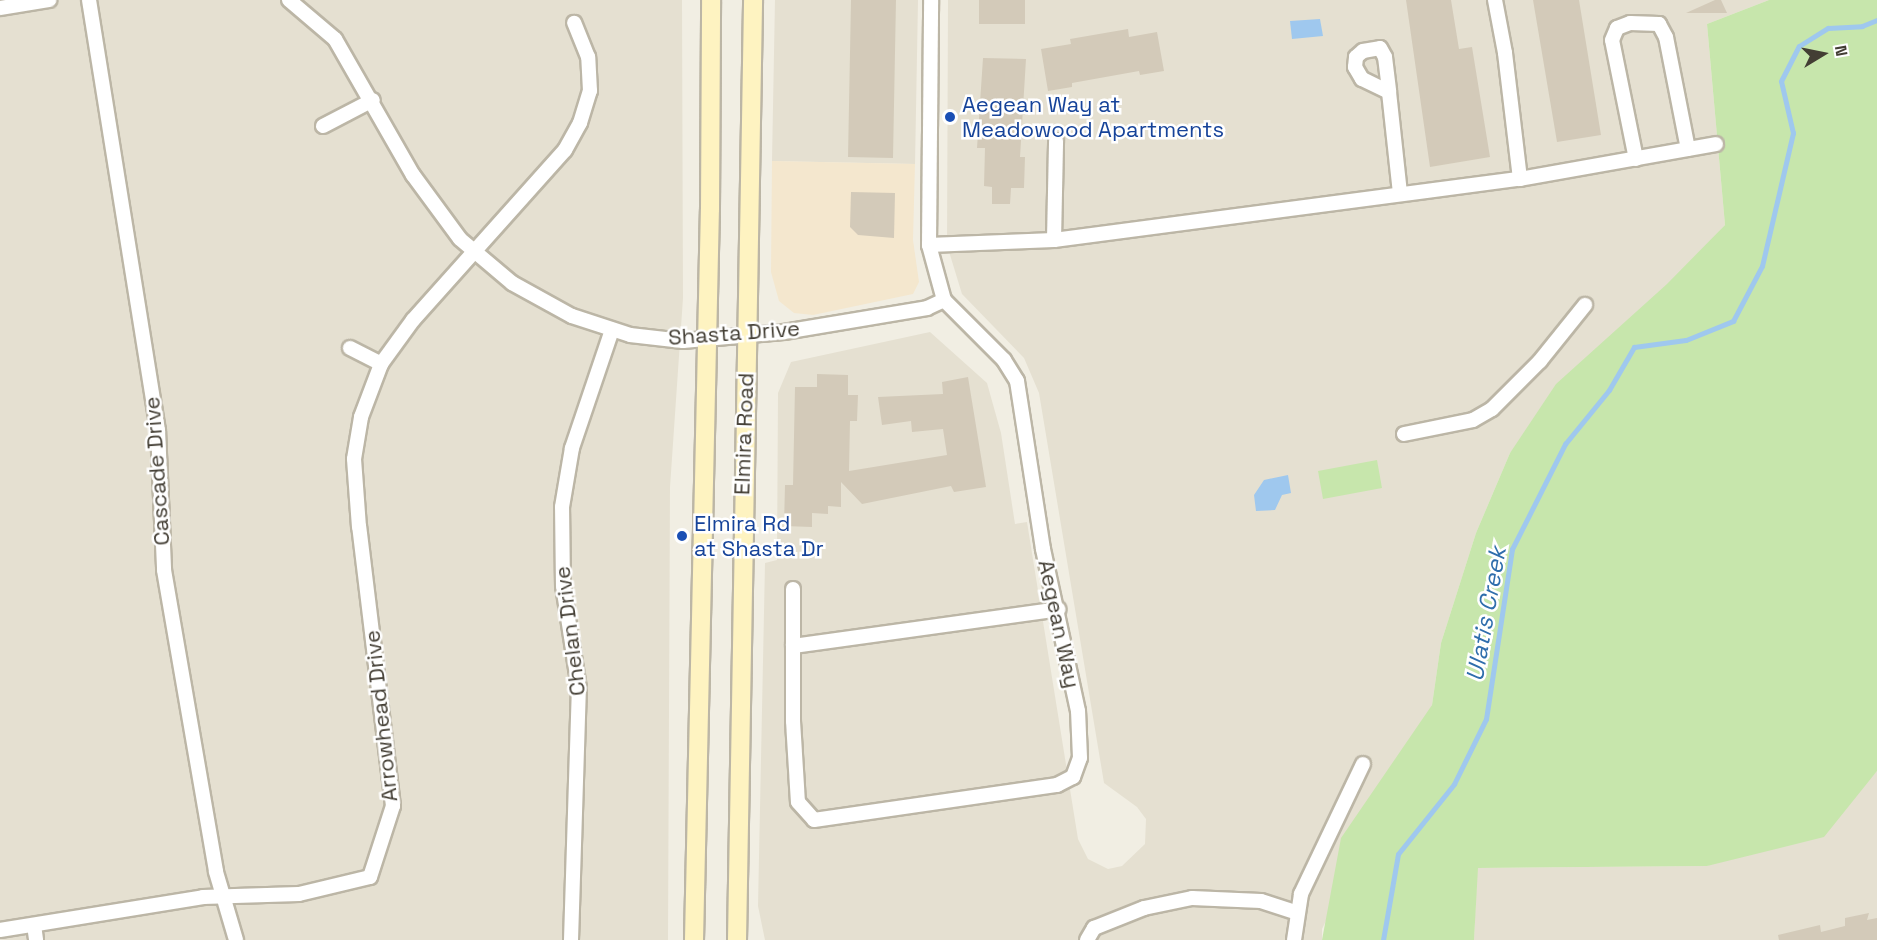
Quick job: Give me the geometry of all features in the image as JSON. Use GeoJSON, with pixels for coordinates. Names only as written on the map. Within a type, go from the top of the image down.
{"type":"FeatureCollection","features":[{"type":"Feature","properties":{"kind":"main road","name":"Elmira Road"},"geometry":{"type":"LineString","coordinates":[[694,940],[705,339],[710,209],[711,0]]}},
{"type":"Feature","properties":{"kind":"main road","name":"Elmira Road"},"geometry":{"type":"LineString","coordinates":[[737,940],[742,486],[749,334],[753,0]]}},
{"type":"Feature","properties":{"kind":"street"},"geometry":{"type":"LineString","coordinates":[[0,8],[49,0]]}},
{"type":"Feature","properties":{"kind":"street","name":"Cascade Drive"},"geometry":{"type":"LineString","coordinates":[[89,0],[158,430],[164,570],[223,895],[236,940]]}},
{"type":"Feature","properties":{"kind":"street","name":"Shasta Drive"},"geometry":{"type":"LineString","coordinates":[[289,0],[335,39],[437,211],[474,252],[544,302],[612,330],[679,341],[784,332],[926,308],[944,300]]}},
{"type":"Feature","properties":{"kind":"street","name":"Aegean Way"},"geometry":{"type":"LineString","coordinates":[[793,589],[798,802],[814,820],[844,818],[1057,785],[1073,777],[1080,758],[1078,711],[1058,609],[1042,549],[1017,381],[1004,360],[944,300],[929,245],[930,0]]}},
{"type":"Feature","properties":{"kind":"street"},"geometry":{"type":"LineString","coordinates":[[1495,0],[1505,53],[1520,179]]}},
{"type":"Feature","properties":{"kind":"street","name":"Arrowhead Drive"},"geometry":{"type":"LineString","coordinates":[[0,930],[223,895],[299,894],[370,877],[391,815],[392,784],[359,527],[354,459],[361,417],[381,364],[413,320],[565,150],[580,123],[590,91],[588,57],[574,23]]}},
{"type":"Feature","properties":{"kind":"street"},"geometry":{"type":"LineString","coordinates":[[1636,159],[1612,40],[1617,28],[1630,23],[1659,24],[1666,37],[1688,149]]}},
{"type":"Feature","properties":{"kind":"street"},"geometry":{"type":"LineString","coordinates":[[1389,92],[1400,193]]}},
{"type":"Feature","properties":{"kind":"street"},"geometry":{"type":"LineString","coordinates":[[323,126],[373,100]]}},
{"type":"Feature","properties":{"kind":"street"},"geometry":{"type":"LineString","coordinates":[[1054,240],[1056,141]]}},
{"type":"Feature","properties":{"kind":"street"},"geometry":{"type":"LineString","coordinates":[[929,245],[1054,240],[1520,179],[1716,144]]}},
{"type":"Feature","properties":{"kind":"street"},"geometry":{"type":"LineString","coordinates":[[1404,434],[1473,420],[1492,409],[1540,361],[1585,305]]}},
{"type":"Feature","properties":{"kind":"street","name":"Chelan Drive"},"geometry":{"type":"LineString","coordinates":[[572,940],[579,688],[563,586],[562,507],[572,448],[612,330]]}},
{"type":"Feature","properties":{"kind":"street"},"geometry":{"type":"LineString","coordinates":[[350,348],[381,364]]}},
{"type":"Feature","properties":{"kind":"street"},"geometry":{"type":"LineString","coordinates":[[793,646],[1058,609]]}},
{"type":"Feature","properties":{"kind":"street"},"geometry":{"type":"LineString","coordinates":[[1294,940],[1301,894],[1363,764]]}},
{"type":"Feature","properties":{"kind":"street"},"geometry":{"type":"LineString","coordinates":[[1087,940],[1094,928],[1144,908],[1192,898],[1261,901],[1297,913]]}},
{"type":"Feature","properties":{"kind":"street"},"geometry":{"type":"LineString","coordinates":[[34,925],[36,940]]}},
{"type":"Feature","properties":{"kind":"shaded area"},"geometry":{"type":"Polygon","coordinates":[[[0,0],[682,0],[683,298],[670,487],[668,940],[0,940],[0,0]]]}},
{"type":"Feature","properties":{"kind":"shaded area"},"geometry":{"type":"Polygon","coordinates":[[[775,0],[918,0],[915,164],[772,161],[775,0]]]}},
{"type":"Feature","properties":{"kind":"shaded area"},"geometry":{"type":"Polygon","coordinates":[[[948,0],[1769,0],[1707,24],[1725,225],[1510,453],[1476,533],[1441,643],[1432,705],[1322,929],[1322,940],[765,940],[758,906],[765,563],[777,560],[778,393],[791,362],[930,332],[987,383],[1001,433],[1015,524],[1027,522],[1078,839],[1088,859],[1108,869],[1122,866],[1145,844],[1146,819],[1137,807],[1104,783],[1039,393],[1024,358],[962,294],[947,245],[948,0]]]}},
{"type":"Feature","properties":{"kind":"shaded area"},"geometry":{"type":"Polygon","coordinates":[[[772,161],[915,164],[913,240],[919,282],[913,294],[813,315],[794,313],[779,301],[771,272],[772,161]]]}},
{"type":"Feature","properties":{"kind":"shaded area"},"geometry":{"type":"Polygon","coordinates":[[[1877,771],[1877,940],[1474,940],[1477,868],[1707,866],[1863,786],[1877,771]]]}},
{"type":"Feature","properties":{"kind":"green space"},"geometry":{"type":"Polygon","coordinates":[[[1769,0],[1877,0],[1877,771],[1824,837],[1707,866],[1478,868],[1474,940],[1322,940],[1341,838],[1432,705],[1441,643],[1476,533],[1510,453],[1556,384],[1667,284],[1725,225],[1707,24],[1769,0]]]}},
{"type":"Feature","properties":{"kind":"green space"},"geometry":{"type":"Polygon","coordinates":[[[1377,460],[1382,488],[1323,499],[1318,471],[1377,460]]]}},
{"type":"Feature","properties":{"kind":"water"},"geometry":{"type":"Polygon","coordinates":[[[1320,19],[1323,36],[1292,39],[1290,21],[1320,19]]]}},
{"type":"Feature","properties":{"kind":"water"},"geometry":{"type":"Polygon","coordinates":[[[1288,475],[1291,493],[1282,495],[1275,510],[1256,511],[1254,495],[1264,480],[1288,475]]]}},
{"type":"Feature","properties":{"kind":"building"},"geometry":{"type":"Polygon","coordinates":[[[851,0],[896,0],[893,158],[848,157],[851,0]]]}},
{"type":"Feature","properties":{"kind":"building"},"geometry":{"type":"Polygon","coordinates":[[[979,0],[1025,0],[1025,24],[979,24],[979,0]]]}},
{"type":"Feature","properties":{"kind":"building"},"geometry":{"type":"Polygon","coordinates":[[[1406,0],[1451,0],[1459,49],[1472,47],[1490,157],[1430,167],[1406,0]]]}},
{"type":"Feature","properties":{"kind":"building"},"geometry":{"type":"Polygon","coordinates":[[[1533,0],[1579,0],[1601,135],[1557,142],[1533,0]]]}},
{"type":"Feature","properties":{"kind":"building"},"geometry":{"type":"Polygon","coordinates":[[[1715,0],[1721,0],[1727,13],[1686,13],[1715,0]]]}},
{"type":"Feature","properties":{"kind":"building"},"geometry":{"type":"Polygon","coordinates":[[[1128,29],[1129,37],[1157,32],[1164,71],[1140,75],[1139,71],[1072,83],[1072,87],[1048,91],[1041,49],[1071,44],[1070,39],[1128,29]]]}},
{"type":"Feature","properties":{"kind":"building"},"geometry":{"type":"Polygon","coordinates":[[[983,58],[1026,59],[1020,157],[1025,157],[1024,188],[1011,188],[1010,204],[992,204],[992,187],[984,186],[985,148],[977,148],[983,58]]]}},
{"type":"Feature","properties":{"kind":"building"},"geometry":{"type":"Polygon","coordinates":[[[851,192],[895,193],[894,238],[858,235],[850,227],[851,192]]]}},
{"type":"Feature","properties":{"kind":"building"},"geometry":{"type":"Polygon","coordinates":[[[817,374],[848,375],[848,395],[858,395],[857,421],[850,421],[849,471],[947,455],[943,429],[912,432],[911,421],[882,425],[878,397],[943,394],[942,382],[968,377],[986,487],[954,492],[951,486],[862,504],[841,482],[841,507],[828,506],[828,514],[812,513],[812,527],[784,526],[785,485],[793,485],[795,387],[817,387],[817,374]]]}},
{"type":"Feature","properties":{"kind":"building"},"geometry":{"type":"Polygon","coordinates":[[[1869,913],[1867,920],[1877,918],[1877,940],[1779,940],[1778,935],[1820,925],[1821,932],[1845,926],[1845,918],[1869,913]]]}},
{"type":"Feature","properties":{"kind":"waterway","name":"Ulatis Creek"},"geometry":{"type":"LineString","coordinates":[[1383,940],[1398,854],[1454,784],[1486,719],[1512,549],[1565,444],[1609,390],[1634,347],[1686,340],[1733,321],[1762,266],[1793,133],[1781,81],[1799,46],[1828,28],[1862,26],[1877,20]]}},
{"type":"Feature","properties":{"kind":"place","name":"Aegean Way at Meadowood Apartments"},"geometry":{"type":"Point","coordinates":[950,117]}},
{"type":"Feature","properties":{"kind":"place","name":"Elmira Rd at Shasta Dr"},"geometry":{"type":"Point","coordinates":[682,536]}}]}
